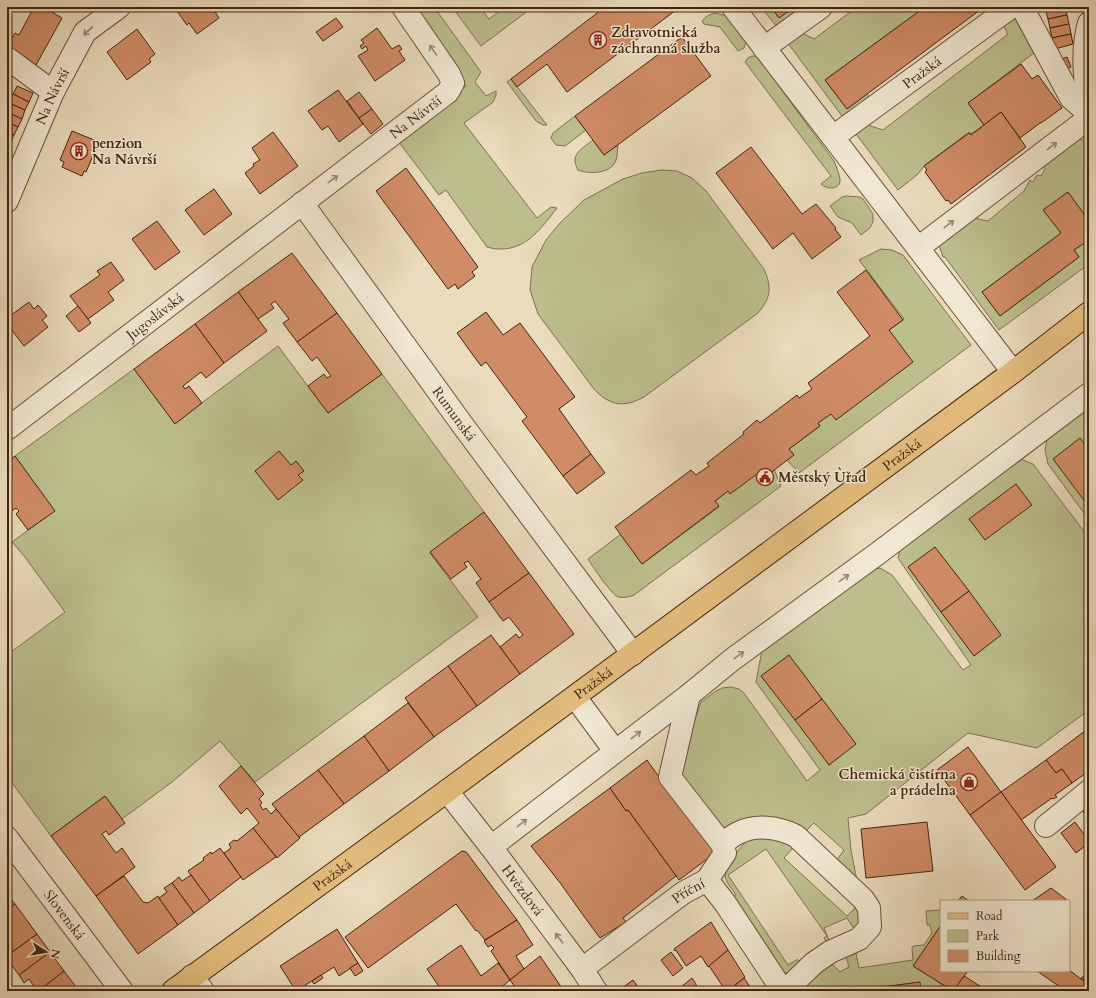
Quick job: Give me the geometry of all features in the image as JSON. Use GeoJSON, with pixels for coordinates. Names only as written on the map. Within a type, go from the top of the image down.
{"type":"FeatureCollection","features":[{"type":"Feature","properties":{"kind":"main road","name":"Pražská"},"geometry":{"type":"LineString","coordinates":[[172,991],[197,984],[447,791],[1012,372],[1089,313]]}},
{"type":"Feature","properties":{"kind":"street","name":"Na Návrší"},"geometry":{"type":"LineString","coordinates":[[7,201],[52,92],[85,32],[119,7]]}},
{"type":"Feature","properties":{"kind":"street","name":"Na Návrší"},"geometry":{"type":"LineString","coordinates":[[302,203],[448,92],[453,83],[449,74],[402,7]]}},
{"type":"Feature","properties":{"kind":"street"},"geometry":{"type":"LineString","coordinates":[[733,7],[1012,372]]}},
{"type":"Feature","properties":{"kind":"street"},"geometry":{"type":"LineString","coordinates":[[764,48],[821,7]]}},
{"type":"Feature","properties":{"kind":"street","name":"Pražská"},"geometry":{"type":"LineString","coordinates":[[833,137],[1011,7]]}},
{"type":"Feature","properties":{"kind":"street"},"geometry":{"type":"LineString","coordinates":[[1022,7],[1071,98],[1088,115]]}},
{"type":"Feature","properties":{"kind":"street"},"geometry":{"type":"LineString","coordinates":[[1088,115],[1084,57],[1085,40],[1089,22]]}},
{"type":"Feature","properties":{"kind":"street"},"geometry":{"type":"LineString","coordinates":[[7,58],[52,92]]}},
{"type":"Feature","properties":{"kind":"street"},"geometry":{"type":"LineString","coordinates":[[918,248],[1088,115]]}},
{"type":"Feature","properties":{"kind":"street","name":"Jugoslávská"},"geometry":{"type":"LineString","coordinates":[[13,427],[302,203]]}},
{"type":"Feature","properties":{"kind":"street","name":"Rumunská"},"geometry":{"type":"LineString","coordinates":[[302,203],[464,427],[633,654]]}},
{"type":"Feature","properties":{"kind":"street"},"geometry":{"type":"LineString","coordinates":[[491,847],[689,695],[733,659],[889,545],[1089,394]]}},
{"type":"Feature","properties":{"kind":"street"},"geometry":{"type":"LineString","coordinates":[[689,695],[670,777],[722,844],[725,853],[707,880]]}},
{"type":"Feature","properties":{"kind":"street"},"geometry":{"type":"LineString","coordinates":[[575,697],[615,751]]}},
{"type":"Feature","properties":{"kind":"street","name":"Hvězdová"},"geometry":{"type":"LineString","coordinates":[[447,791],[491,847],[582,969],[596,991]]}},
{"type":"Feature","properties":{"kind":"street"},"geometry":{"type":"LineString","coordinates":[[1046,826],[1089,791]]}},
{"type":"Feature","properties":{"kind":"street"},"geometry":{"type":"LineString","coordinates":[[722,844],[738,833],[750,828],[759,827],[786,831],[796,836],[863,899],[869,908],[870,927],[859,939],[830,952],[814,963],[784,991]]}},
{"type":"Feature","properties":{"kind":"street","name":"Slovenská"},"geometry":{"type":"LineString","coordinates":[[7,838],[122,991]]}},
{"type":"Feature","properties":{"kind":"street","name":"Příční"},"geometry":{"type":"LineString","coordinates":[[582,969],[683,893],[707,880],[725,903],[784,991]]}},
{"type":"Feature","properties":{"kind":"green space"},"geometry":{"type":"Polygon","coordinates":[[[410,7],[434,7],[481,72],[475,82],[486,96],[496,91],[493,102],[464,123],[537,218],[551,207],[557,208],[546,223],[533,236],[518,246],[499,249],[487,247],[446,190],[439,195],[395,137],[466,86],[410,7]]]}},
{"type":"Feature","properties":{"kind":"green space"},"geometry":{"type":"Polygon","coordinates":[[[452,7],[461,7],[464,11],[470,7],[480,7],[489,19],[505,7],[533,7],[481,46],[452,7]]]}},
{"type":"Feature","properties":{"kind":"green space"},"geometry":{"type":"Polygon","coordinates":[[[761,7],[771,7],[779,18],[794,7],[802,7],[777,27],[761,7]]]}},
{"type":"Feature","properties":{"kind":"green space"},"geometry":{"type":"Polygon","coordinates":[[[857,7],[925,7],[825,80],[847,109],[867,94],[871,101],[844,117],[787,42],[798,31],[814,39],[857,7]]]}},
{"type":"Feature","properties":{"kind":"green space"},"geometry":{"type":"Polygon","coordinates":[[[715,13],[727,16],[746,41],[744,48],[738,51],[720,27],[704,24],[702,22],[706,17],[715,13]]]}},
{"type":"Feature","properties":{"kind":"green space"},"geometry":{"type":"Polygon","coordinates":[[[1017,14],[1034,53],[968,103],[984,125],[971,134],[969,132],[924,166],[918,174],[898,190],[856,134],[865,124],[883,130],[1007,35],[1007,32],[1001,22],[1017,14]]]}},
{"type":"Feature","properties":{"kind":"green space"},"geometry":{"type":"Polygon","coordinates":[[[752,56],[756,56],[759,59],[834,161],[840,179],[840,183],[836,187],[830,188],[821,184],[831,176],[745,62],[752,56]]]}},
{"type":"Feature","properties":{"kind":"green space"},"geometry":{"type":"Polygon","coordinates":[[[511,79],[547,125],[543,125],[536,121],[507,82],[511,79]]]}},
{"type":"Feature","properties":{"kind":"green space"},"geometry":{"type":"Polygon","coordinates":[[[575,116],[586,130],[565,146],[556,145],[551,138],[553,133],[575,116]]]}},
{"type":"Feature","properties":{"kind":"green space"},"geometry":{"type":"Polygon","coordinates":[[[1080,138],[1089,144],[1089,221],[1068,192],[1044,210],[1061,233],[982,292],[1000,316],[1079,257],[1074,250],[1089,240],[1089,264],[999,330],[945,257],[943,257],[939,245],[974,218],[988,221],[1024,191],[1030,180],[1033,182],[1037,175],[1041,176],[1045,169],[1042,165],[1080,138]]]}},
{"type":"Feature","properties":{"kind":"green space"},"geometry":{"type":"Polygon","coordinates":[[[593,140],[604,155],[618,145],[617,157],[614,164],[607,170],[597,172],[578,170],[575,160],[578,152],[593,140]]]}},
{"type":"Feature","properties":{"kind":"green space"},"geometry":{"type":"Polygon","coordinates":[[[661,170],[677,171],[692,178],[706,191],[764,269],[767,275],[769,292],[766,302],[758,313],[644,397],[630,403],[618,404],[606,399],[594,389],[538,314],[530,290],[532,267],[546,240],[559,224],[584,200],[623,179],[642,173],[661,170]]]}},
{"type":"Feature","properties":{"kind":"green space"},"geometry":{"type":"Polygon","coordinates":[[[842,197],[860,197],[863,199],[873,214],[873,222],[870,228],[861,235],[852,223],[838,217],[830,206],[842,197]]]}},
{"type":"Feature","properties":{"kind":"green space"},"geometry":{"type":"Polygon","coordinates":[[[881,249],[892,250],[903,255],[971,345],[799,473],[787,460],[794,455],[789,449],[820,426],[818,423],[889,330],[904,319],[859,260],[881,249]]]}},
{"type":"Feature","properties":{"kind":"green space"},"geometry":{"type":"Polygon","coordinates":[[[278,346],[328,413],[382,374],[484,512],[430,553],[478,617],[255,782],[220,741],[172,782],[122,819],[105,796],[51,836],[7,776],[7,655],[65,612],[25,557],[12,542],[54,511],[15,456],[134,369],[175,423],[278,346]]]}},
{"type":"Feature","properties":{"kind":"green space"},"geometry":{"type":"Polygon","coordinates":[[[1089,405],[1089,520],[1048,464],[1045,449],[1047,440],[1089,405]]]}},
{"type":"Feature","properties":{"kind":"green space"},"geometry":{"type":"Polygon","coordinates":[[[1020,459],[1033,464],[1089,538],[1089,710],[1037,748],[968,733],[866,814],[848,818],[851,850],[857,881],[836,861],[844,850],[814,823],[805,832],[720,828],[696,801],[678,768],[701,702],[722,688],[731,687],[739,689],[744,693],[807,781],[820,770],[756,682],[763,645],[865,571],[880,568],[892,575],[963,670],[971,665],[898,558],[900,550],[1020,459]]]}},
{"type":"Feature","properties":{"kind":"green space"},"geometry":{"type":"Polygon","coordinates":[[[774,469],[781,486],[634,595],[629,597],[618,597],[615,595],[602,580],[588,559],[621,534],[642,564],[719,507],[715,501],[728,491],[761,471],[774,469]]]}},
{"type":"Feature","properties":{"kind":"green space"},"geometry":{"type":"Polygon","coordinates":[[[755,837],[772,838],[792,846],[792,849],[784,858],[847,916],[855,908],[860,912],[858,927],[854,929],[847,918],[824,928],[829,940],[827,943],[824,938],[827,936],[766,849],[728,875],[788,965],[796,960],[799,960],[800,962],[790,973],[784,973],[732,899],[736,895],[728,884],[725,876],[729,865],[740,848],[755,837]]]}},
{"type":"Feature","properties":{"kind":"green space"},"geometry":{"type":"Polygon","coordinates":[[[940,910],[940,926],[913,966],[953,991],[921,991],[919,982],[853,991],[800,991],[830,965],[833,965],[840,972],[849,967],[846,957],[856,953],[859,968],[913,960],[913,946],[924,945],[932,933],[930,925],[927,925],[926,911],[940,910]]]}},
{"type":"Feature","properties":{"kind":"building"},"geometry":{"type":"Polygon","coordinates":[[[34,7],[43,7],[62,18],[36,65],[7,47],[15,33],[19,35],[34,7]]]}},
{"type":"Feature","properties":{"kind":"building"},"geometry":{"type":"Polygon","coordinates":[[[174,7],[212,7],[219,18],[197,34],[189,23],[187,25],[174,7]]]}},
{"type":"Feature","properties":{"kind":"building","name":"Zdravotnická záchranná služba"},"geometry":{"type":"Polygon","coordinates":[[[605,7],[674,7],[676,10],[567,92],[547,64],[517,87],[511,79],[605,7]]]}},
{"type":"Feature","properties":{"kind":"building"},"geometry":{"type":"Polygon","coordinates":[[[771,7],[794,7],[779,18],[771,7]]]}},
{"type":"Feature","properties":{"kind":"building"},"geometry":{"type":"Polygon","coordinates":[[[925,7],[984,7],[847,109],[825,80],[925,7]]]}},
{"type":"Feature","properties":{"kind":"building"},"geometry":{"type":"Polygon","coordinates":[[[1065,7],[1067,15],[1048,19],[1045,8],[1065,7]]]}},
{"type":"Feature","properties":{"kind":"building"},"geometry":{"type":"Polygon","coordinates":[[[1067,15],[1069,24],[1050,28],[1048,19],[1067,15]]]}},
{"type":"Feature","properties":{"kind":"building"},"geometry":{"type":"Polygon","coordinates":[[[336,18],[343,27],[323,41],[316,32],[336,18]]]}},
{"type":"Feature","properties":{"kind":"building"},"geometry":{"type":"Polygon","coordinates":[[[1069,24],[1071,34],[1052,38],[1050,28],[1069,24]]]}},
{"type":"Feature","properties":{"kind":"building"},"geometry":{"type":"Polygon","coordinates":[[[377,28],[392,49],[399,45],[402,49],[399,51],[405,60],[375,81],[358,56],[368,50],[366,46],[362,49],[360,46],[364,43],[361,40],[377,28]]]}},
{"type":"Feature","properties":{"kind":"building"},"geometry":{"type":"Polygon","coordinates":[[[137,29],[155,54],[149,59],[151,62],[127,80],[107,52],[137,29]]]}},
{"type":"Feature","properties":{"kind":"building"},"geometry":{"type":"Polygon","coordinates":[[[1071,34],[1073,44],[1055,49],[1052,38],[1071,34]]]}},
{"type":"Feature","properties":{"kind":"building"},"geometry":{"type":"Polygon","coordinates":[[[682,37],[711,76],[604,155],[575,116],[682,37]]]}},
{"type":"Feature","properties":{"kind":"building"},"geometry":{"type":"Polygon","coordinates":[[[1067,57],[1071,67],[1063,70],[1059,60],[1067,57]]]}},
{"type":"Feature","properties":{"kind":"building"},"geometry":{"type":"Polygon","coordinates":[[[1021,64],[1032,79],[1038,75],[1062,108],[1020,138],[1001,112],[984,125],[968,103],[1021,64]]]}},
{"type":"Feature","properties":{"kind":"building"},"geometry":{"type":"Polygon","coordinates":[[[17,86],[33,93],[29,102],[13,94],[17,86]]]}},
{"type":"Feature","properties":{"kind":"building"},"geometry":{"type":"Polygon","coordinates":[[[338,90],[363,124],[339,142],[328,126],[322,130],[308,111],[338,90]]]}},
{"type":"Feature","properties":{"kind":"building"},"geometry":{"type":"Polygon","coordinates":[[[359,92],[372,109],[359,118],[347,101],[359,92]]]}},
{"type":"Feature","properties":{"kind":"building"},"geometry":{"type":"Polygon","coordinates":[[[13,94],[29,102],[25,110],[9,103],[13,94]]]}},
{"type":"Feature","properties":{"kind":"building"},"geometry":{"type":"Polygon","coordinates":[[[9,103],[25,110],[22,119],[7,112],[9,103]]]}},
{"type":"Feature","properties":{"kind":"building"},"geometry":{"type":"Polygon","coordinates":[[[372,109],[383,124],[371,134],[359,118],[372,109]]]}},
{"type":"Feature","properties":{"kind":"building"},"geometry":{"type":"Polygon","coordinates":[[[7,112],[22,119],[18,127],[7,122],[7,112]]]}},
{"type":"Feature","properties":{"kind":"building"},"geometry":{"type":"Polygon","coordinates":[[[1001,112],[1026,147],[951,204],[948,200],[946,201],[925,172],[927,170],[924,166],[969,133],[971,135],[1001,112]]]}},
{"type":"Feature","properties":{"kind":"building"},"geometry":{"type":"Polygon","coordinates":[[[7,122],[18,127],[14,135],[7,132],[7,122]]]}},
{"type":"Feature","properties":{"kind":"building","name":"penzion Na Návrší"},"geometry":{"type":"Polygon","coordinates":[[[72,131],[99,142],[86,172],[84,171],[82,176],[62,167],[64,162],[60,160],[72,131]]]}},
{"type":"Feature","properties":{"kind":"building"},"geometry":{"type":"Polygon","coordinates":[[[7,132],[14,135],[10,144],[7,142],[7,132]]]}},
{"type":"Feature","properties":{"kind":"building"},"geometry":{"type":"Polygon","coordinates":[[[273,132],[298,166],[260,194],[245,173],[254,166],[253,164],[260,160],[252,148],[273,132]]]}},
{"type":"Feature","properties":{"kind":"building"},"geometry":{"type":"Polygon","coordinates":[[[7,142],[10,144],[7,152],[7,142]]]}},
{"type":"Feature","properties":{"kind":"building"},"geometry":{"type":"Polygon","coordinates":[[[751,147],[802,214],[816,204],[836,228],[835,229],[841,237],[812,259],[793,233],[773,249],[716,173],[751,147]]]}},
{"type":"Feature","properties":{"kind":"building"},"geometry":{"type":"Polygon","coordinates":[[[406,168],[478,267],[472,272],[475,276],[458,289],[455,284],[448,289],[376,191],[406,168]]]}},
{"type":"Feature","properties":{"kind":"building"},"geometry":{"type":"Polygon","coordinates":[[[214,189],[232,214],[204,235],[185,210],[214,189]]]}},
{"type":"Feature","properties":{"kind":"building"},"geometry":{"type":"Polygon","coordinates":[[[1068,192],[1089,221],[1089,240],[1074,250],[1079,257],[1000,316],[982,292],[1061,233],[1043,210],[1068,192]]]}},
{"type":"Feature","properties":{"kind":"building"},"geometry":{"type":"Polygon","coordinates":[[[157,221],[180,252],[155,270],[132,239],[157,221]]]}},
{"type":"Feature","properties":{"kind":"building"},"geometry":{"type":"Polygon","coordinates":[[[292,253],[337,313],[297,342],[283,323],[289,319],[275,301],[271,304],[274,308],[258,319],[238,292],[292,253]]]}},
{"type":"Feature","properties":{"kind":"building"},"geometry":{"type":"Polygon","coordinates":[[[111,262],[124,280],[108,292],[114,300],[88,319],[70,296],[100,275],[97,271],[111,262]]]}},
{"type":"Feature","properties":{"kind":"building"},"geometry":{"type":"Polygon","coordinates":[[[866,270],[903,320],[889,330],[913,362],[836,420],[831,414],[818,423],[820,426],[789,449],[794,455],[765,477],[761,471],[730,494],[728,491],[715,501],[719,506],[642,564],[615,527],[691,470],[696,475],[709,466],[707,463],[744,434],[743,432],[757,420],[760,423],[797,395],[799,398],[812,389],[808,383],[870,336],[837,292],[866,270]]]}},
{"type":"Feature","properties":{"kind":"building"},"geometry":{"type":"Polygon","coordinates":[[[238,292],[267,331],[224,363],[195,324],[238,292]]]}},
{"type":"Feature","properties":{"kind":"building"},"geometry":{"type":"Polygon","coordinates":[[[29,302],[34,309],[38,305],[47,316],[42,320],[48,327],[24,346],[7,324],[7,318],[29,302]]]}},
{"type":"Feature","properties":{"kind":"building"},"geometry":{"type":"Polygon","coordinates":[[[78,306],[91,323],[79,332],[66,316],[78,306]]]}},
{"type":"Feature","properties":{"kind":"building"},"geometry":{"type":"Polygon","coordinates":[[[486,312],[503,335],[520,323],[575,397],[559,409],[591,454],[563,476],[522,421],[527,417],[486,362],[481,366],[457,333],[486,312]]]}},
{"type":"Feature","properties":{"kind":"building"},"geometry":{"type":"Polygon","coordinates":[[[337,313],[382,374],[328,413],[308,386],[324,374],[327,378],[331,376],[317,357],[312,361],[297,342],[337,313]]]}},
{"type":"Feature","properties":{"kind":"building"},"geometry":{"type":"Polygon","coordinates":[[[195,324],[224,363],[206,378],[201,372],[183,386],[185,389],[189,386],[202,403],[175,424],[134,369],[195,324]]]}},
{"type":"Feature","properties":{"kind":"building"},"geometry":{"type":"Polygon","coordinates":[[[1080,438],[1089,450],[1089,501],[1086,503],[1053,459],[1080,438]]]}},
{"type":"Feature","properties":{"kind":"building"},"geometry":{"type":"Polygon","coordinates":[[[279,451],[291,465],[296,461],[304,471],[298,475],[303,480],[278,500],[255,471],[279,451]]]}},
{"type":"Feature","properties":{"kind":"building"},"geometry":{"type":"Polygon","coordinates":[[[591,454],[605,473],[577,494],[563,476],[591,454]]]}},
{"type":"Feature","properties":{"kind":"building"},"geometry":{"type":"Polygon","coordinates":[[[15,456],[55,511],[28,530],[16,514],[19,511],[16,508],[7,514],[7,462],[15,456]]]}},
{"type":"Feature","properties":{"kind":"building"},"geometry":{"type":"Polygon","coordinates":[[[1016,484],[1032,505],[985,540],[969,519],[1016,484]]]}},
{"type":"Feature","properties":{"kind":"building"},"geometry":{"type":"Polygon","coordinates":[[[484,512],[529,573],[489,602],[476,583],[481,579],[468,561],[464,563],[467,567],[451,579],[430,552],[484,512]]]}},
{"type":"Feature","properties":{"kind":"building"},"geometry":{"type":"Polygon","coordinates":[[[935,547],[969,591],[941,612],[908,567],[935,547]]]}},
{"type":"Feature","properties":{"kind":"building"},"geometry":{"type":"Polygon","coordinates":[[[529,573],[574,634],[520,674],[500,647],[516,634],[519,638],[523,635],[509,617],[503,621],[489,602],[529,573]]]}},
{"type":"Feature","properties":{"kind":"building"},"geometry":{"type":"Polygon","coordinates":[[[969,591],[1001,635],[974,656],[941,612],[969,591]]]}},
{"type":"Feature","properties":{"kind":"building"},"geometry":{"type":"Polygon","coordinates":[[[491,635],[520,674],[477,706],[448,666],[491,635]]]}},
{"type":"Feature","properties":{"kind":"building"},"geometry":{"type":"Polygon","coordinates":[[[789,655],[822,699],[795,720],[761,676],[789,655]]]}},
{"type":"Feature","properties":{"kind":"building"},"geometry":{"type":"Polygon","coordinates":[[[448,666],[477,706],[434,737],[405,698],[448,666]]]}},
{"type":"Feature","properties":{"kind":"building"},"geometry":{"type":"Polygon","coordinates":[[[822,699],[856,744],[829,765],[795,720],[822,699]]]}},
{"type":"Feature","properties":{"kind":"building"},"geometry":{"type":"Polygon","coordinates":[[[408,703],[434,737],[389,771],[364,736],[408,703]]]}},
{"type":"Feature","properties":{"kind":"building"},"geometry":{"type":"Polygon","coordinates":[[[1089,728],[1089,771],[1072,783],[1062,769],[1056,773],[1046,760],[1089,728]]]}},
{"type":"Feature","properties":{"kind":"building"},"geometry":{"type":"Polygon","coordinates":[[[364,736],[389,771],[344,804],[318,770],[364,736]]]}},
{"type":"Feature","properties":{"kind":"building","name":"Chemická čistírna a prádelna"},"geometry":{"type":"Polygon","coordinates":[[[968,747],[1001,792],[970,815],[937,770],[968,747]]]}},
{"type":"Feature","properties":{"kind":"building"},"geometry":{"type":"Polygon","coordinates":[[[647,760],[715,853],[679,880],[628,810],[626,811],[610,788],[647,760]]]}},
{"type":"Feature","properties":{"kind":"building"},"geometry":{"type":"Polygon","coordinates":[[[1046,760],[1056,773],[1062,769],[1072,783],[1055,795],[1057,797],[1052,798],[1021,820],[1001,792],[1046,760]]]}},
{"type":"Feature","properties":{"kind":"building"},"geometry":{"type":"Polygon","coordinates":[[[241,766],[264,794],[259,799],[262,803],[260,805],[263,810],[266,808],[271,814],[276,809],[300,838],[277,858],[253,828],[259,823],[247,808],[241,814],[219,786],[241,766]]]}},
{"type":"Feature","properties":{"kind":"building"},"geometry":{"type":"Polygon","coordinates":[[[318,770],[344,804],[299,837],[272,804],[318,770]]]}},
{"type":"Feature","properties":{"kind":"building"},"geometry":{"type":"Polygon","coordinates":[[[610,788],[626,811],[628,810],[676,876],[623,918],[626,922],[600,938],[561,884],[531,846],[610,788]]]}},
{"type":"Feature","properties":{"kind":"building"},"geometry":{"type":"Polygon","coordinates":[[[1001,792],[1056,867],[1025,890],[970,815],[1001,792]]]}},
{"type":"Feature","properties":{"kind":"building"},"geometry":{"type":"Polygon","coordinates":[[[105,796],[125,823],[109,835],[106,831],[102,834],[116,853],[122,848],[135,867],[96,896],[51,836],[105,796]]]}},
{"type":"Feature","properties":{"kind":"building"},"geometry":{"type":"Polygon","coordinates":[[[1089,804],[1089,817],[1088,818],[1081,809],[1089,804]]]}},
{"type":"Feature","properties":{"kind":"building"},"geometry":{"type":"Polygon","coordinates":[[[927,822],[933,871],[866,878],[861,829],[927,822]]]}},
{"type":"Feature","properties":{"kind":"building"},"geometry":{"type":"Polygon","coordinates":[[[1075,822],[1089,841],[1089,843],[1076,853],[1061,833],[1075,822]]]}},
{"type":"Feature","properties":{"kind":"building"},"geometry":{"type":"Polygon","coordinates":[[[253,828],[276,857],[243,880],[224,853],[231,848],[229,844],[234,840],[237,841],[253,828]]]}},
{"type":"Feature","properties":{"kind":"building"},"geometry":{"type":"Polygon","coordinates":[[[220,848],[241,877],[210,901],[188,871],[204,860],[203,858],[211,852],[212,854],[220,848]]]}},
{"type":"Feature","properties":{"kind":"building"},"geometry":{"type":"Polygon","coordinates":[[[462,851],[467,853],[517,920],[485,940],[477,930],[476,931],[456,904],[368,968],[345,937],[462,851]]]}},
{"type":"Feature","properties":{"kind":"building"},"geometry":{"type":"Polygon","coordinates":[[[191,875],[210,901],[194,913],[172,883],[179,877],[182,881],[191,875]]]}},
{"type":"Feature","properties":{"kind":"building"},"geometry":{"type":"Polygon","coordinates":[[[124,876],[143,902],[148,903],[158,896],[178,925],[138,954],[96,896],[124,876]]]}},
{"type":"Feature","properties":{"kind":"building"},"geometry":{"type":"Polygon","coordinates":[[[172,883],[194,913],[178,925],[159,898],[167,892],[164,888],[172,883]]]}},
{"type":"Feature","properties":{"kind":"building"},"geometry":{"type":"Polygon","coordinates":[[[1051,888],[1067,900],[1033,900],[1051,888]]]}},
{"type":"Feature","properties":{"kind":"building"},"geometry":{"type":"Polygon","coordinates":[[[7,894],[15,904],[7,910],[7,894]]]}},
{"type":"Feature","properties":{"kind":"building"},"geometry":{"type":"Polygon","coordinates":[[[962,896],[968,900],[959,900],[962,896]]]}},
{"type":"Feature","properties":{"kind":"building"},"geometry":{"type":"Polygon","coordinates":[[[15,904],[37,934],[9,954],[7,952],[7,910],[15,904]]]}},
{"type":"Feature","properties":{"kind":"building"},"geometry":{"type":"Polygon","coordinates":[[[517,920],[533,945],[516,956],[524,969],[510,980],[491,951],[494,948],[491,945],[488,947],[484,941],[517,920]]]}},
{"type":"Feature","properties":{"kind":"building"},"geometry":{"type":"Polygon","coordinates":[[[711,922],[728,950],[708,967],[701,956],[686,966],[674,949],[711,922]]]}},
{"type":"Feature","properties":{"kind":"building"},"geometry":{"type":"Polygon","coordinates":[[[940,926],[940,972],[967,972],[953,991],[913,966],[940,926]]]}},
{"type":"Feature","properties":{"kind":"building"},"geometry":{"type":"Polygon","coordinates":[[[337,929],[358,963],[339,976],[334,967],[296,991],[280,966],[337,929]]]}},
{"type":"Feature","properties":{"kind":"building"},"geometry":{"type":"Polygon","coordinates":[[[37,934],[50,952],[19,975],[7,959],[7,956],[37,934]]]}},
{"type":"Feature","properties":{"kind":"building"},"geometry":{"type":"Polygon","coordinates":[[[461,945],[481,976],[498,963],[510,980],[497,991],[442,991],[427,969],[461,945]]]}},
{"type":"Feature","properties":{"kind":"building"},"geometry":{"type":"Polygon","coordinates":[[[728,950],[745,977],[726,991],[709,966],[728,950]]]}},
{"type":"Feature","properties":{"kind":"building"},"geometry":{"type":"Polygon","coordinates":[[[50,952],[64,971],[37,991],[29,979],[24,983],[19,975],[50,952]]]}},
{"type":"Feature","properties":{"kind":"building"},"geometry":{"type":"Polygon","coordinates":[[[671,952],[683,968],[673,976],[661,960],[671,952]]]}},
{"type":"Feature","properties":{"kind":"building"},"geometry":{"type":"Polygon","coordinates":[[[540,956],[564,991],[518,991],[510,980],[540,956]]]}},
{"type":"Feature","properties":{"kind":"building"},"geometry":{"type":"Polygon","coordinates":[[[358,963],[363,971],[355,976],[350,968],[358,963]]]}},
{"type":"Feature","properties":{"kind":"building"},"geometry":{"type":"Polygon","coordinates":[[[64,971],[79,991],[43,991],[41,989],[64,971]]]}},
{"type":"Feature","properties":{"kind":"building"},"geometry":{"type":"Polygon","coordinates":[[[1070,971],[1089,985],[1089,991],[1060,991],[1063,989],[1038,972],[1070,972],[1070,971]]]}},
{"type":"Feature","properties":{"kind":"building"},"geometry":{"type":"Polygon","coordinates":[[[1089,972],[1089,985],[1081,978],[1089,972]]]}},
{"type":"Feature","properties":{"kind":"building"},"geometry":{"type":"Polygon","coordinates":[[[321,975],[323,978],[314,984],[312,981],[321,975]]]}},
{"type":"Feature","properties":{"kind":"building"},"geometry":{"type":"Polygon","coordinates":[[[964,976],[988,991],[953,991],[964,976]]]}},
{"type":"Feature","properties":{"kind":"building"},"geometry":{"type":"Polygon","coordinates":[[[692,978],[700,991],[684,991],[681,987],[692,978]]]}},
{"type":"Feature","properties":{"kind":"building"},"geometry":{"type":"Polygon","coordinates":[[[744,978],[753,991],[728,991],[744,978]]]}},
{"type":"Feature","properties":{"kind":"building"},"geometry":{"type":"Polygon","coordinates":[[[633,980],[641,991],[618,991],[633,980]]]}},
{"type":"Feature","properties":{"kind":"building"},"geometry":{"type":"Polygon","coordinates":[[[920,982],[921,991],[853,991],[920,982]]]}},
{"type":"Feature","properties":{"kind":"building"},"geometry":{"type":"Polygon","coordinates":[[[278,987],[281,991],[272,991],[278,987]]]}},
{"type":"Feature","properties":{"kind":"place","name":"Zdravotnická záchranná služba"},"geometry":{"type":"Point","coordinates":[598,40]}},
{"type":"Feature","properties":{"kind":"place","name":"penzion Na Návrší"},"geometry":{"type":"Point","coordinates":[79,151]}},
{"type":"Feature","properties":{"kind":"place","name":"Městský Ùřad"},"geometry":{"type":"Point","coordinates":[765,477]}},
{"type":"Feature","properties":{"kind":"place","name":"Chemická čistírna a prádelna"},"geometry":{"type":"Point","coordinates":[969,782]}}]}
